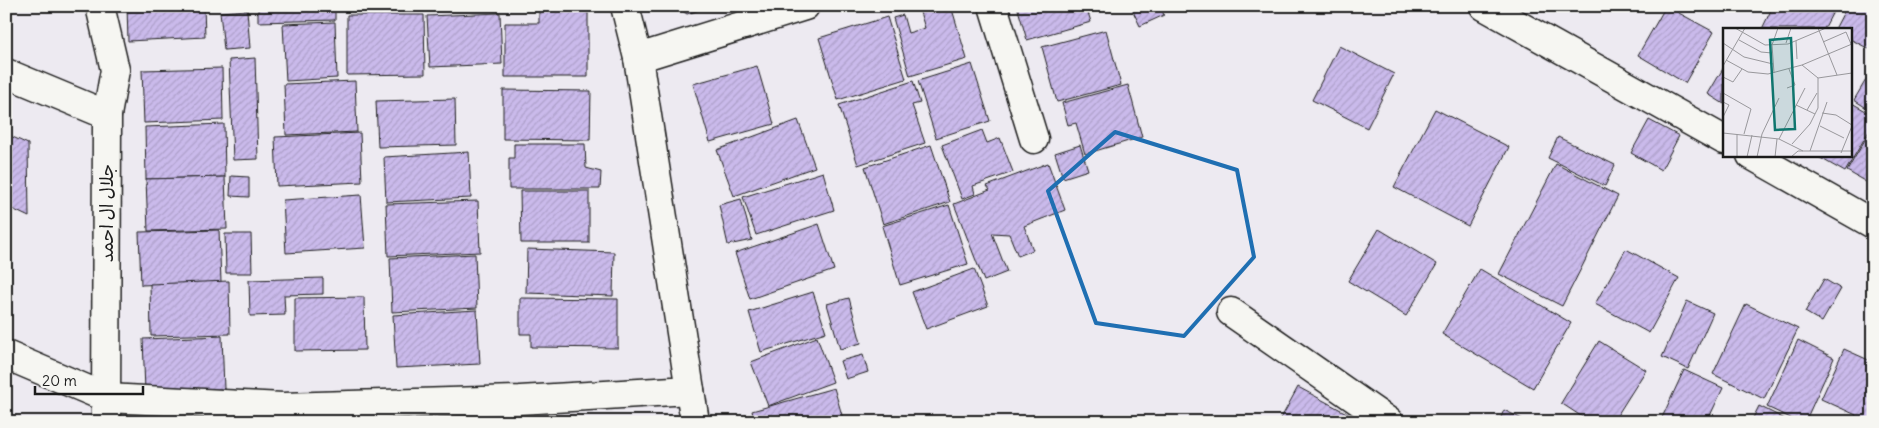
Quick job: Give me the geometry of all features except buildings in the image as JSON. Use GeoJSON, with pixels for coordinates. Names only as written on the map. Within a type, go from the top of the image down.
{"type":"FeatureCollection","features":[{"type":"Feature","properties":{"kind":"street","name":"جلال ال احمد"},"geometry":{"type":"LineString","coordinates":[[100,6],[115,70],[107,115],[106,410]]}},
{"type":"Feature","properties":{"kind":"street"},"geometry":{"type":"LineString","coordinates":[[625,6],[638,58],[695,422]]}},
{"type":"Feature","properties":{"kind":"street"},"geometry":{"type":"LineString","coordinates":[[638,58],[805,6]]}},
{"type":"Feature","properties":{"kind":"street"},"geometry":{"type":"LineString","coordinates":[[993,6],[1034,139]]}},
{"type":"Feature","properties":{"kind":"street"},"geometry":{"type":"LineString","coordinates":[[1484,6],[1723,139]]}},
{"type":"Feature","properties":{"kind":"street"},"geometry":{"type":"LineString","coordinates":[[6,73],[107,115]]}},
{"type":"Feature","properties":{"kind":"street"},"geometry":{"type":"LineString","coordinates":[[1753,156],[1873,224]]}},
{"type":"Feature","properties":{"kind":"street"},"geometry":{"type":"LineString","coordinates":[[1231,312],[1389,422]]}},
{"type":"Feature","properties":{"kind":"street"},"geometry":{"type":"LineString","coordinates":[[6,355],[106,410],[282,414],[519,411],[690,390]]}},
{"type":"Feature","properties":{"kind":"highlighted area"},"geometry":{"type":"Polygon","coordinates":[[[1115,132],[1237,170],[1254,257],[1184,336],[1096,323],[1048,191],[1115,132]]]}}]}
